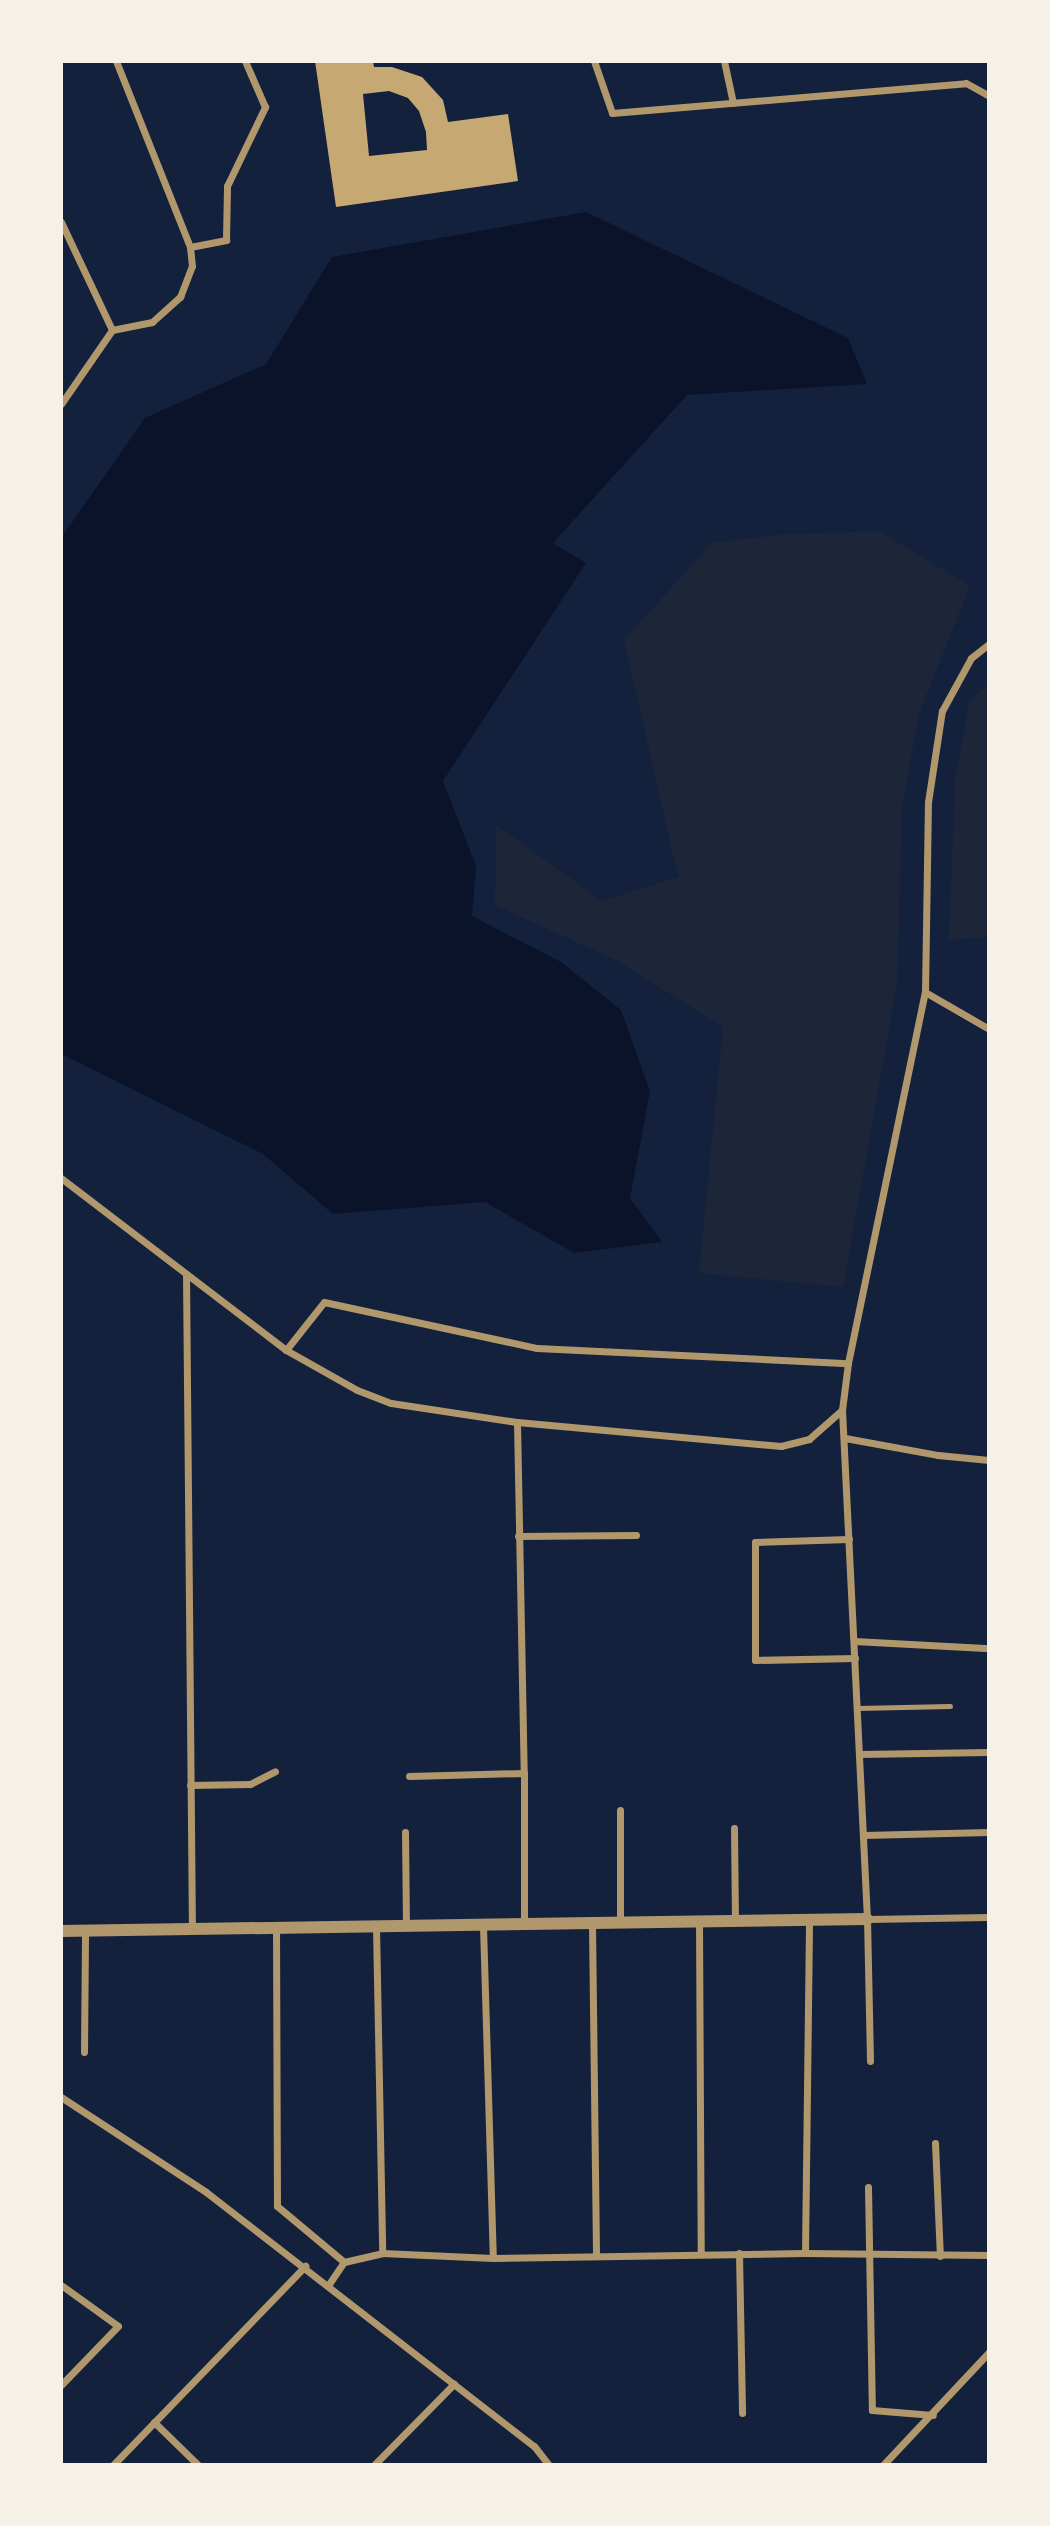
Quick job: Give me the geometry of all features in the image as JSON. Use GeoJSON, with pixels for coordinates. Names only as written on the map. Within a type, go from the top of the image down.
{"type":"FeatureCollection","features":[{"type":"Feature","properties":{"kind":"street"},"geometry":{"type":"LineString","coordinates":[[61,404],[112,330],[152,322],[180,298],[192,266],[190,247],[116,61]]}},
{"type":"Feature","properties":{"kind":"street"},"geometry":{"type":"LineString","coordinates":[[190,247],[226,240],[227,186],[265,107],[245,61]]}},
{"type":"Feature","properties":{"kind":"street"},"geometry":{"type":"LineString","coordinates":[[594,61],[612,113],[965,83],[989,96]]}},
{"type":"Feature","properties":{"kind":"street"},"geometry":{"type":"LineString","coordinates":[[724,61],[733,103]]}},
{"type":"Feature","properties":{"kind":"street"},"geometry":{"type":"LineString","coordinates":[[61,222],[112,330]]}},
{"type":"Feature","properties":{"kind":"street"},"geometry":{"type":"LineString","coordinates":[[870,2061],[867,1919],[842,1410],[848,1363],[925,992],[924,895],[928,802],[942,712],[971,659],[989,644]]}},
{"type":"Feature","properties":{"kind":"street"},"geometry":{"type":"LineString","coordinates":[[925,992],[989,1029]]}},
{"type":"Feature","properties":{"kind":"street"},"geometry":{"type":"LineString","coordinates":[[61,1178],[286,1350],[357,1390],[391,1403],[517,1422],[781,1446],[809,1439],[842,1410]]}},
{"type":"Feature","properties":{"kind":"street"},"geometry":{"type":"LineString","coordinates":[[186,1274],[192,1930]]}},
{"type":"Feature","properties":{"kind":"street"},"geometry":{"type":"LineString","coordinates":[[286,1350],[324,1301],[537,1348],[848,1363]]}},
{"type":"Feature","properties":{"kind":"street"},"geometry":{"type":"LineString","coordinates":[[517,1422],[524,1773],[524,1924]]}},
{"type":"Feature","properties":{"kind":"street"},"geometry":{"type":"LineString","coordinates":[[845,1438],[938,1455],[989,1460]]}},
{"type":"Feature","properties":{"kind":"street"},"geometry":{"type":"LineString","coordinates":[[519,1536],[636,1535]]}},
{"type":"Feature","properties":{"kind":"street"},"geometry":{"type":"LineString","coordinates":[[849,1539],[755,1542],[755,1660],[855,1658]]}},
{"type":"Feature","properties":{"kind":"street"},"geometry":{"type":"LineString","coordinates":[[854,1641],[985,1648]]}},
{"type":"Feature","properties":{"kind":"street"},"geometry":{"type":"LineString","coordinates":[[859,1754],[989,1752]]}},
{"type":"Feature","properties":{"kind":"street"},"geometry":{"type":"LineString","coordinates":[[190,1785],[250,1784],[275,1771]]}},
{"type":"Feature","properties":{"kind":"street"},"geometry":{"type":"LineString","coordinates":[[409,1776],[524,1773]]}},
{"type":"Feature","properties":{"kind":"street"},"geometry":{"type":"LineString","coordinates":[[620,1810],[620,1924]]}},
{"type":"Feature","properties":{"kind":"street"},"geometry":{"type":"LineString","coordinates":[[734,1828],[735,1922]]}},
{"type":"Feature","properties":{"kind":"street"},"geometry":{"type":"LineString","coordinates":[[405,1832],[406,1927]]}},
{"type":"Feature","properties":{"kind":"street"},"geometry":{"type":"LineString","coordinates":[[863,1835],[989,1832]]}},
{"type":"Feature","properties":{"kind":"street"},"geometry":{"type":"LineString","coordinates":[[61,1931],[989,1917]]}},
{"type":"Feature","properties":{"kind":"street"},"geometry":{"type":"LineString","coordinates":[[805,2253],[809,1920]]}},
{"type":"Feature","properties":{"kind":"street"},"geometry":{"type":"LineString","coordinates":[[699,1922],[701,2253]]}},
{"type":"Feature","properties":{"kind":"street"},"geometry":{"type":"LineString","coordinates":[[592,1924],[596,2256]]}},
{"type":"Feature","properties":{"kind":"street"},"geometry":{"type":"LineString","coordinates":[[276,1926],[277,2206],[344,2262]]}},
{"type":"Feature","properties":{"kind":"street"},"geometry":{"type":"LineString","coordinates":[[483,1926],[493,2259]]}},
{"type":"Feature","properties":{"kind":"street"},"geometry":{"type":"LineString","coordinates":[[376,1927],[382,2253]]}},
{"type":"Feature","properties":{"kind":"street"},"geometry":{"type":"LineString","coordinates":[[84,2052],[85,1931]]}},
{"type":"Feature","properties":{"kind":"street"},"geometry":{"type":"LineString","coordinates":[[61,2097],[206,2192],[329,2284],[534,2446],[549,2465]]}},
{"type":"Feature","properties":{"kind":"street"},"geometry":{"type":"LineString","coordinates":[[935,2143],[940,2256]]}},
{"type":"Feature","properties":{"kind":"street"},"geometry":{"type":"LineString","coordinates":[[868,2187],[872,2410],[933,2415]]}},
{"type":"Feature","properties":{"kind":"street"},"geometry":{"type":"LineString","coordinates":[[329,2284],[344,2262],[382,2253],[493,2259],[701,2253],[989,2255]]}},
{"type":"Feature","properties":{"kind":"street"},"geometry":{"type":"LineString","coordinates":[[739,2253],[742,2413]]}},
{"type":"Feature","properties":{"kind":"street"},"geometry":{"type":"LineString","coordinates":[[113,2465],[305,2266]]}},
{"type":"Feature","properties":{"kind":"street"},"geometry":{"type":"LineString","coordinates":[[61,2285],[118,2326],[61,2385]]}},
{"type":"Feature","properties":{"kind":"street"},"geometry":{"type":"LineString","coordinates":[[883,2465],[933,2415],[989,2352]]}},
{"type":"Feature","properties":{"kind":"street"},"geometry":{"type":"LineString","coordinates":[[374,2465],[454,2384]]}},
{"type":"Feature","properties":{"kind":"street"},"geometry":{"type":"LineString","coordinates":[[154,2422],[198,2465]]}},
{"type":"Feature","properties":{"kind":"lane"},"geometry":{"type":"LineString","coordinates":[[857,1708],[950,1706]]}},
{"type":"Feature","properties":{"kind":"shaded area"},"geometry":{"type":"Polygon","coordinates":[[[586,212],[848,338],[867,384],[687,395],[553,543],[586,563],[443,781],[476,866],[472,916],[561,962],[621,1010],[650,1091],[630,1198],[662,1242],[574,1253],[485,1202],[333,1214],[263,1154],[61,1054],[61,538],[145,418],[266,364],[332,257],[586,212]]]}},
{"type":"Feature","properties":{"kind":"shaded area"},"geometry":{"type":"Polygon","coordinates":[[[879,531],[970,586],[919,713],[902,808],[897,984],[843,1287],[699,1273],[723,1027],[618,961],[495,905],[496,825],[602,901],[678,877],[624,640],[712,543],[787,534],[879,531]]]}},
{"type":"Feature","properties":{"kind":"shaded area"},"geometry":{"type":"Polygon","coordinates":[[[989,683],[989,937],[949,940],[955,780],[970,700],[989,683]]]}},
{"type":"Feature","properties":{"kind":"building"},"geometry":{"type":"Polygon","coordinates":[[[315,61],[373,61],[374,67],[392,67],[422,77],[443,100],[448,122],[508,114],[518,181],[336,207],[315,61]],[[389,91],[363,94],[369,156],[427,150],[426,132],[419,111],[408,98],[389,91]]]}}]}
